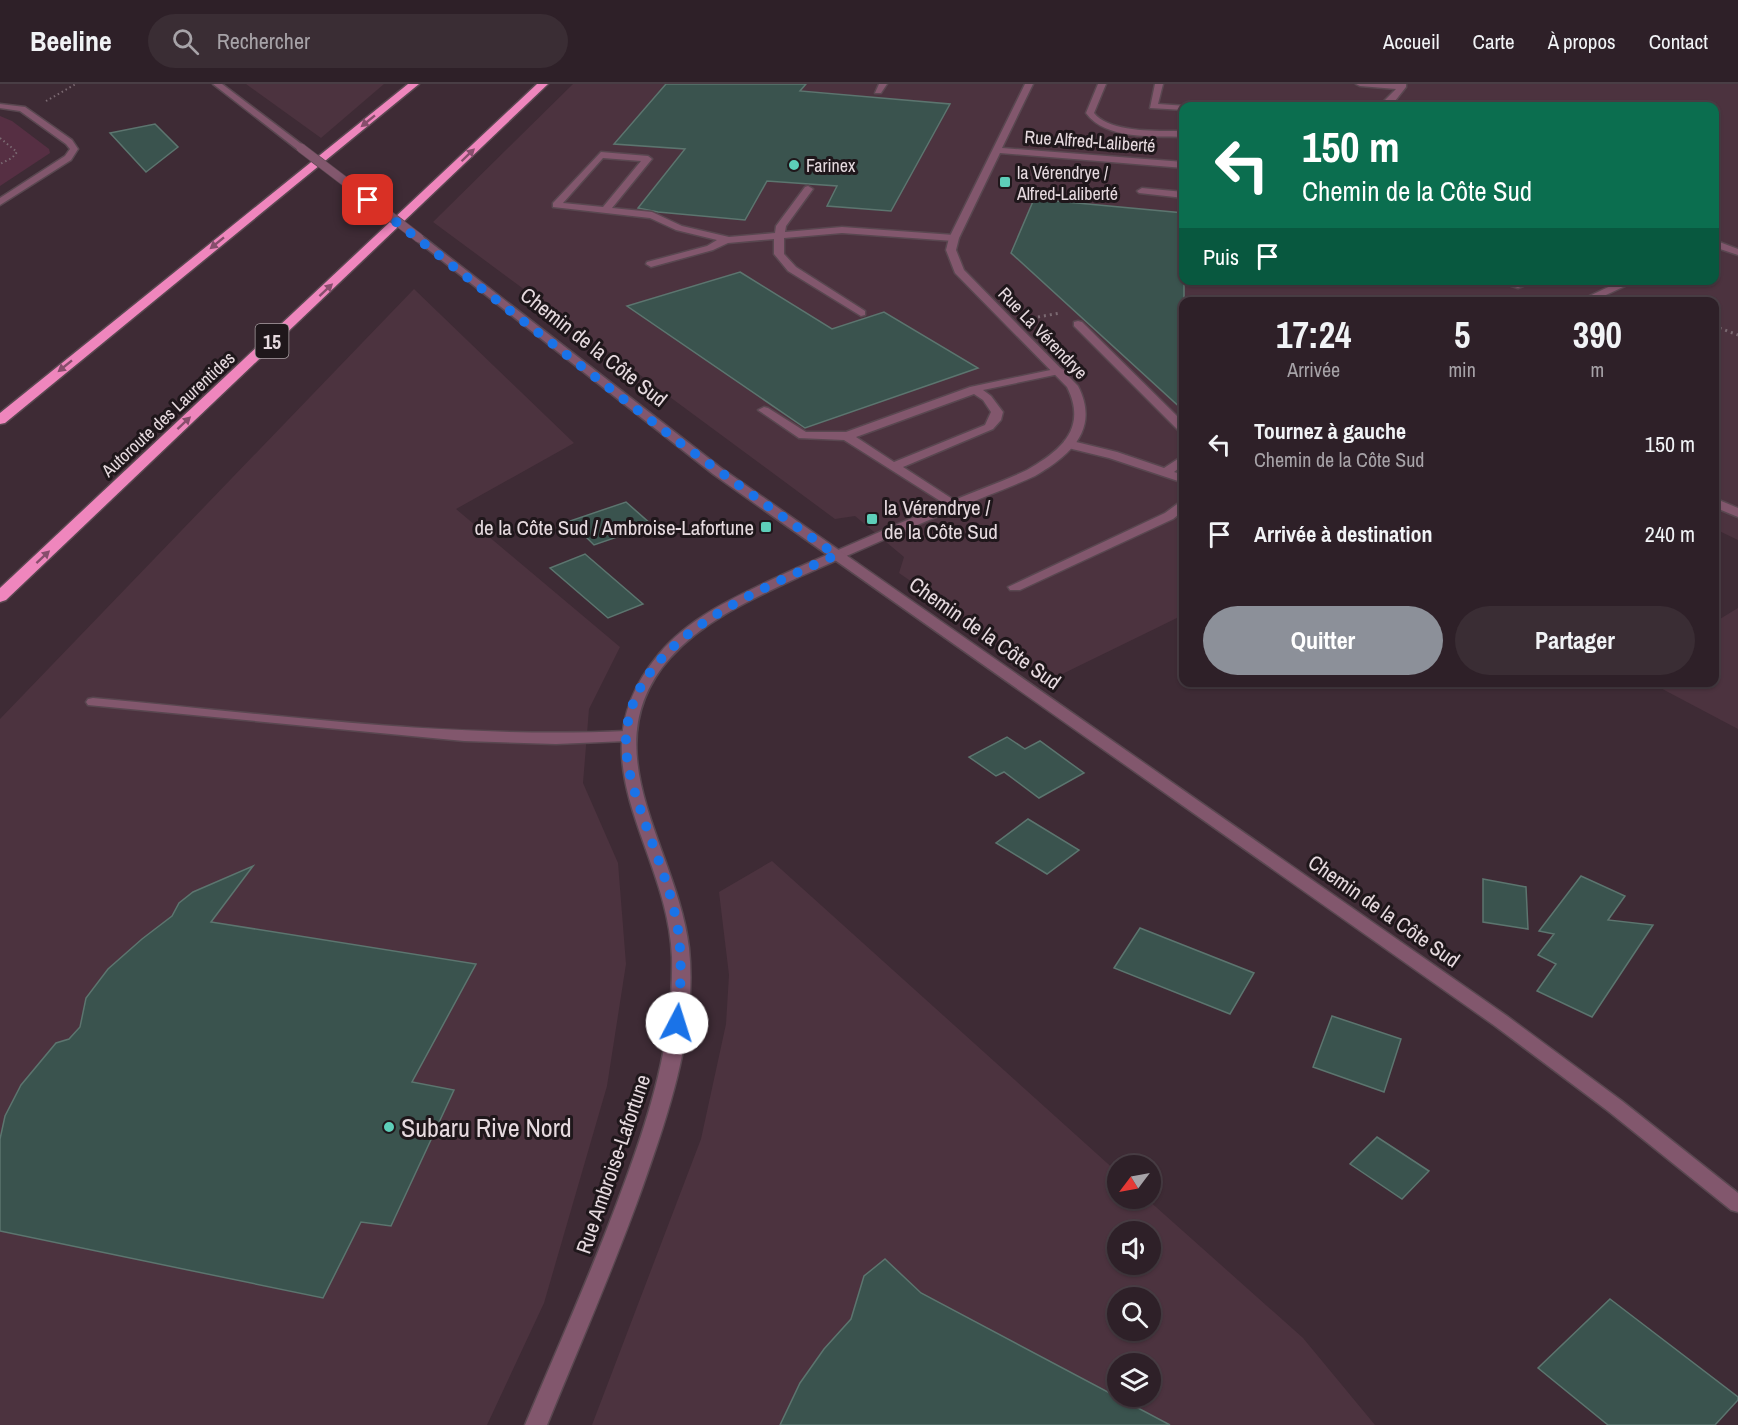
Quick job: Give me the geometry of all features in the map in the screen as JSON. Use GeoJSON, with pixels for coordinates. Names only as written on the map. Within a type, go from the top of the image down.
{"type":"FeatureCollection","features":[{"type":"Feature","properties":{"kind":"highway"},"geometry":{"type":"LineString","coordinates":[[0,420],[414,84]]}},
{"type":"Feature","properties":{"kind":"highway","name":"Autoroute des Laurentides"},"geometry":{"type":"LineString","coordinates":[[0,597],[543,84]]}},
{"type":"Feature","properties":{"kind":"street","name":"Chemin de la Côte Sud"},"geometry":{"type":"LineString","coordinates":[[217,84],[419,238],[684,447],[1520,1035],[1615,1106],[1738,1204]]}},
{"type":"Feature","properties":{"kind":"street"},"geometry":{"type":"LineString","coordinates":[[606,209],[648,159],[601,155],[556,205],[652,215],[689,232],[725,240],[779,237],[823,231],[864,230],[954,238],[1029,84]]}},
{"type":"Feature","properties":{"kind":"street"},"geometry":{"type":"LineString","coordinates":[[1102,84],[1090,113],[1093,120],[1118,129],[1179,134]]}},
{"type":"Feature","properties":{"kind":"street"},"geometry":{"type":"LineString","coordinates":[[1159,84],[1153,106],[1179,108]]}},
{"type":"Feature","properties":{"kind":"street"},"geometry":{"type":"LineString","coordinates":[[1360,84],[1402,86]]}},
{"type":"Feature","properties":{"kind":"street"},"geometry":{"type":"LineString","coordinates":[[1388,102],[1402,86]]}},
{"type":"Feature","properties":{"kind":"street"},"geometry":{"type":"LineString","coordinates":[[0,106],[22,109],[69,142],[74,149],[68,158],[0,202]]}},
{"type":"Feature","properties":{"kind":"street","name":"Rue Alfred-Laliberté"},"geometry":{"type":"LineString","coordinates":[[995,150],[1179,165]]}},
{"type":"Feature","properties":{"kind":"street"},"geometry":{"type":"LineString","coordinates":[[808,189],[781,226],[779,254],[792,269],[861,313]]}},
{"type":"Feature","properties":{"kind":"street"},"geometry":{"type":"LineString","coordinates":[[1142,191],[1179,195]]}},
{"type":"Feature","properties":{"kind":"street","name":"Rue La Vérendrye"},"geometry":{"type":"LineString","coordinates":[[836,555],[1041,466],[1068,444],[1081,424],[1082,411],[1079,398],[1060,372],[959,271],[951,250],[954,238]]}},
{"type":"Feature","properties":{"kind":"street"},"geometry":{"type":"LineString","coordinates":[[651,264],[710,248],[725,240]]}},
{"type":"Feature","properties":{"kind":"street"},"geometry":{"type":"LineString","coordinates":[[1719,246],[1738,252]]}},
{"type":"Feature","properties":{"kind":"street"},"geometry":{"type":"LineString","coordinates":[[1593,297],[1621,285]]}},
{"type":"Feature","properties":{"kind":"street"},"geometry":{"type":"LineString","coordinates":[[1078,324],[1179,424]]}},
{"type":"Feature","properties":{"kind":"street"},"geometry":{"type":"LineString","coordinates":[[764,410],[803,436],[847,436],[974,389],[1060,372]]}},
{"type":"Feature","properties":{"kind":"street"},"geometry":{"type":"LineString","coordinates":[[894,466],[989,427],[995,420],[997,412],[987,398],[974,389]]}},
{"type":"Feature","properties":{"kind":"street"},"geometry":{"type":"LineString","coordinates":[[847,436],[953,506]]}},
{"type":"Feature","properties":{"kind":"street"},"geometry":{"type":"LineString","coordinates":[[1068,444],[1113,455],[1179,477]]}},
{"type":"Feature","properties":{"kind":"street"},"geometry":{"type":"LineString","coordinates":[[1165,473],[1179,462]]}},
{"type":"Feature","properties":{"kind":"street"},"geometry":{"type":"LineString","coordinates":[[1719,504],[1738,513]]}},
{"type":"Feature","properties":{"kind":"street"},"geometry":{"type":"LineString","coordinates":[[1015,587],[1169,516],[1179,507]]}},
{"type":"Feature","properties":{"kind":"street","name":"Rue Ambroise-Lafortune"},"geometry":{"type":"LineString","coordinates":[[536,1425],[613,1240],[640,1167],[665,1089],[675,1040],[681,950],[671,897],[631,782],[628,766],[626,736],[635,699],[651,672],[675,645],[723,610],[836,555]]}},
{"type":"Feature","properties":{"kind":"street"},"geometry":{"type":"LineString","coordinates":[[93,702],[464,736],[556,739],[626,736]]}},
{"type":"Feature","properties":{"kind":"path"},"geometry":{"type":"LineString","coordinates":[[40,104],[76,84]]}},
{"type":"Feature","properties":{"kind":"path"},"geometry":{"type":"LineString","coordinates":[[0,138],[17,152],[12,158],[0,164]]}},
{"type":"Feature","properties":{"kind":"path"},"geometry":{"type":"LineString","coordinates":[[1031,318],[1066,312]]}},
{"type":"Feature","properties":{"kind":"path"},"geometry":{"type":"LineString","coordinates":[[1719,328],[1738,335]]}},
{"type":"Feature","properties":{"kind":"shaded area"},"geometry":{"type":"Polygon","coordinates":[[[246,84],[384,84],[321,138],[246,84]]]}},
{"type":"Feature","properties":{"kind":"shaded area"},"geometry":{"type":"Polygon","coordinates":[[[573,84],[1738,84],[1738,540],[1719,531],[1719,297],[1179,297],[1179,617],[1052,679],[899,573],[904,557],[855,516],[835,519],[433,222],[573,84]]]}},
{"type":"Feature","properties":{"kind":"shaded area"},"geometry":{"type":"Polygon","coordinates":[[[0,116],[12,121],[49,149],[50,153],[0,186],[0,116]]]}},
{"type":"Feature","properties":{"kind":"shaded area"},"geometry":{"type":"Polygon","coordinates":[[[414,289],[574,443],[456,509],[620,647],[589,709],[583,783],[618,863],[626,964],[607,1086],[544,1303],[487,1425],[0,1425],[0,719],[414,289]]]}},
{"type":"Feature","properties":{"kind":"shaded area"},"geometry":{"type":"Polygon","coordinates":[[[1738,608],[1738,729],[1659,687],[1719,687],[1719,620],[1738,608]]]}},
{"type":"Feature","properties":{"kind":"shaded area"},"geometry":{"type":"Polygon","coordinates":[[[772,861],[1107,1163],[1107,1209],[1158,1209],[1303,1338],[1375,1425],[592,1425],[701,1139],[726,1024],[729,975],[719,892],[772,861]]]}},
{"type":"Feature","properties":{"kind":"building","name":"Farinex"},"geometry":{"type":"Polygon","coordinates":[[[666,84],[806,84],[800,91],[950,104],[891,211],[827,206],[837,186],[767,181],[745,220],[638,208],[685,149],[614,144],[666,84]]]}},
{"type":"Feature","properties":{"kind":"building"},"geometry":{"type":"Polygon","coordinates":[[[155,124],[178,147],[146,172],[110,133],[155,124]]]}},
{"type":"Feature","properties":{"kind":"building"},"geometry":{"type":"Polygon","coordinates":[[[1034,199],[1179,213],[1179,285],[1184,285],[1184,297],[1179,297],[1179,406],[1011,253],[1034,199]]]}},
{"type":"Feature","properties":{"kind":"building"},"geometry":{"type":"Polygon","coordinates":[[[740,272],[832,329],[884,312],[978,368],[805,428],[627,306],[740,272]]]}},
{"type":"Feature","properties":{"kind":"building"},"geometry":{"type":"Polygon","coordinates":[[[626,502],[652,525],[594,545],[570,521],[626,502]]]}},
{"type":"Feature","properties":{"kind":"building"},"geometry":{"type":"Polygon","coordinates":[[[585,554],[643,604],[608,618],[550,568],[585,554]]]}},
{"type":"Feature","properties":{"kind":"building"},"geometry":{"type":"Polygon","coordinates":[[[1007,737],[1025,749],[1040,741],[1084,773],[1039,798],[1004,772],[996,776],[969,757],[1007,737]]]}},
{"type":"Feature","properties":{"kind":"building"},"geometry":{"type":"Polygon","coordinates":[[[1028,819],[1079,850],[1047,874],[996,843],[1028,819]]]}},
{"type":"Feature","properties":{"kind":"building"},"geometry":{"type":"Polygon","coordinates":[[[253,866],[211,922],[476,964],[412,1082],[454,1090],[391,1226],[361,1222],[323,1298],[0,1231],[0,1139],[5,1116],[21,1085],[56,1043],[69,1039],[80,1027],[86,998],[108,969],[172,916],[179,903],[193,892],[253,866]]]}},
{"type":"Feature","properties":{"kind":"building"},"geometry":{"type":"Polygon","coordinates":[[[1581,876],[1625,896],[1608,920],[1653,925],[1592,1017],[1537,991],[1556,964],[1538,955],[1554,934],[1539,931],[1581,876]]]}},
{"type":"Feature","properties":{"kind":"building"},"geometry":{"type":"Polygon","coordinates":[[[1483,879],[1526,887],[1528,929],[1483,922],[1483,879]]]}},
{"type":"Feature","properties":{"kind":"building"},"geometry":{"type":"Polygon","coordinates":[[[1140,928],[1254,973],[1230,1014],[1114,968],[1140,928]]]}},
{"type":"Feature","properties":{"kind":"building"},"geometry":{"type":"Polygon","coordinates":[[[1332,1016],[1401,1039],[1384,1092],[1313,1067],[1332,1016]]]}},
{"type":"Feature","properties":{"kind":"building"},"geometry":{"type":"Polygon","coordinates":[[[1377,1137],[1429,1171],[1402,1199],[1350,1164],[1377,1137]]]}},
{"type":"Feature","properties":{"kind":"building"},"geometry":{"type":"Polygon","coordinates":[[[885,1259],[921,1293],[1107,1392],[1107,1407],[1136,1407],[1170,1425],[780,1425],[800,1383],[824,1349],[851,1319],[864,1276],[885,1259]]]}},
{"type":"Feature","properties":{"kind":"building"},"geometry":{"type":"Polygon","coordinates":[[[1610,1299],[1738,1397],[1738,1400],[1715,1425],[1608,1425],[1538,1368],[1610,1299]]]}},
{"type":"Feature","properties":{"kind":"place","name":"Farinex"},"geometry":{"type":"Point","coordinates":[794,165]}},
{"type":"Feature","properties":{"kind":"place","name":"la Vérendrye / Alfred-Laliberté"},"geometry":{"type":"Point","coordinates":[1005,182]}},
{"type":"Feature","properties":{"kind":"place","name":"la Vérendrye / de la Côte Sud"},"geometry":{"type":"Point","coordinates":[872,519]}},
{"type":"Feature","properties":{"kind":"place","name":"de la Côte Sud / Ambroise-Lafortune"},"geometry":{"type":"Point","coordinates":[766,527]}},
{"type":"Feature","properties":{"kind":"place","name":"Subaru Rive Nord"},"geometry":{"type":"Point","coordinates":[389,1127]}},
{"type":"Feature","properties":{"kind":"route"},"geometry":{"type":"LineString","coordinates":[[368,200],[676,440],[836,555],[745,598],[704,622],[662,658],[635,699],[626,736],[628,766],[631,782],[671,897],[677,921],[681,950],[677,1023]]}}]}
